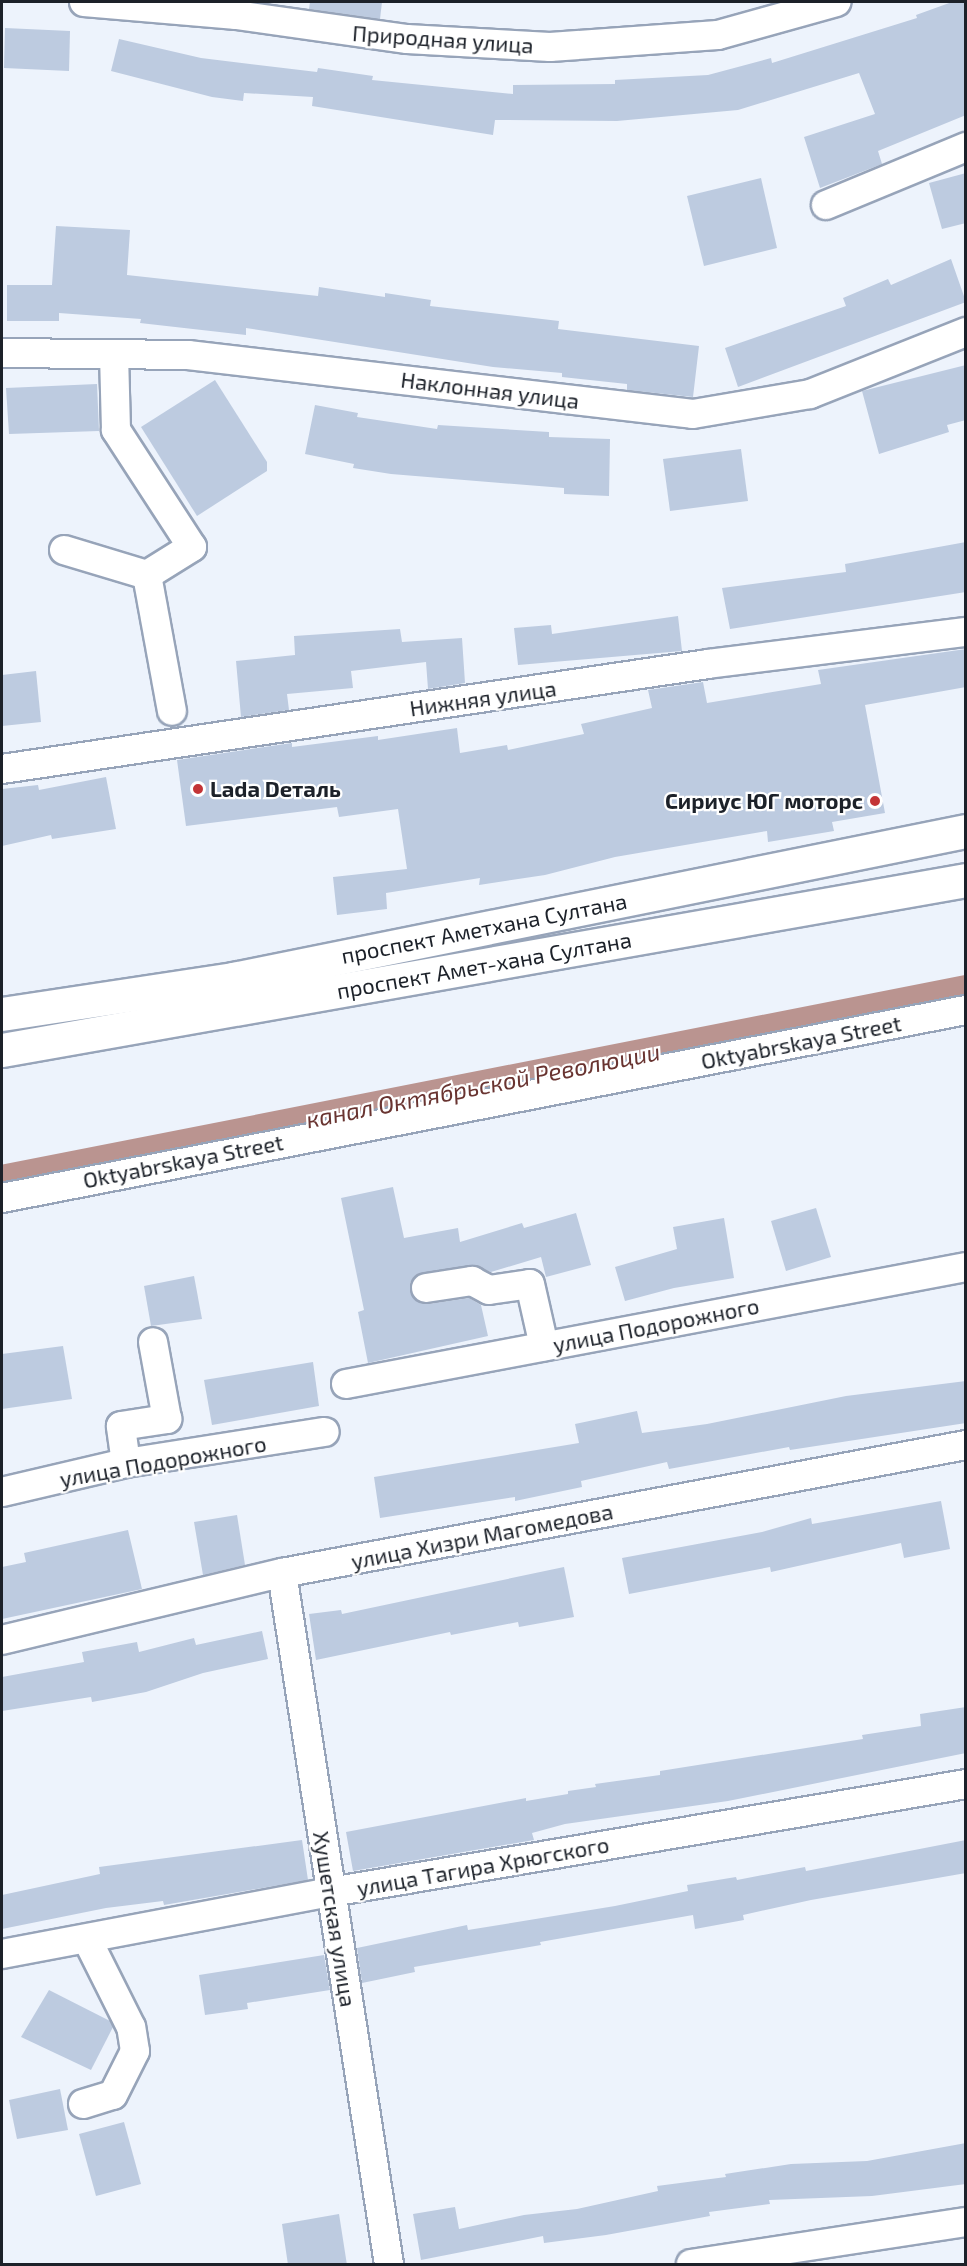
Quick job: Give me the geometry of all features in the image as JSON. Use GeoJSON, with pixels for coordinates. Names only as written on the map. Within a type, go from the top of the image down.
{"type":"FeatureCollection","features":[{"type":"Feature","properties":{"kind":"main road","name":"проспект Аметхана Султана"},"geometry":{"type":"LineString","coordinates":[[2,1014],[233,979],[966,831]]}},
{"type":"Feature","properties":{"kind":"main road","name":"проспект Амет-хана Султана"},"geometry":{"type":"LineString","coordinates":[[2,1050],[966,880]]}},
{"type":"Feature","properties":{"kind":"street","name":"Природная улица"},"geometry":{"type":"LineString","coordinates":[[84,2],[236,15],[476,46],[550,47],[718,35],[836,2]]}},
{"type":"Feature","properties":{"kind":"street"},"geometry":{"type":"LineString","coordinates":[[826,205],[966,147]]}},
{"type":"Feature","properties":{"kind":"street","name":"Наклонная улица"},"geometry":{"type":"LineString","coordinates":[[2,353],[188,355],[693,414],[810,394],[966,332]]}},
{"type":"Feature","properties":{"kind":"street"},"geometry":{"type":"LineString","coordinates":[[64,550],[147,575],[192,547],[116,430],[114,354]]}},
{"type":"Feature","properties":{"kind":"street"},"geometry":{"type":"LineString","coordinates":[[147,575],[172,711]]}},
{"type":"Feature","properties":{"kind":"street","name":"Нижняя улица"},"geometry":{"type":"LineString","coordinates":[[2,769],[708,664],[966,632]]}},
{"type":"Feature","properties":{"kind":"street","name":"Oktyabrskaya Street"},"geometry":{"type":"LineString","coordinates":[[2,1198],[966,1010]]}},
{"type":"Feature","properties":{"kind":"street","name":"улица Подорожного"},"geometry":{"type":"LineString","coordinates":[[346,1384],[966,1267]]}},
{"type":"Feature","properties":{"kind":"street"},"geometry":{"type":"LineString","coordinates":[[426,1288],[472,1281],[489,1290],[530,1284],[544,1346]]}},
{"type":"Feature","properties":{"kind":"street"},"geometry":{"type":"LineString","coordinates":[[126,1463],[121,1426],[167,1419],[153,1342]]}},
{"type":"Feature","properties":{"kind":"street","name":"улица Подорожного"},"geometry":{"type":"LineString","coordinates":[[2,1492],[126,1463],[325,1432]]}},
{"type":"Feature","properties":{"kind":"street","name":"улица Хизри Магомедова"},"geometry":{"type":"LineString","coordinates":[[2,1640],[282,1573],[966,1445]]}},
{"type":"Feature","properties":{"kind":"street","name":"Хушетская улица"},"geometry":{"type":"LineString","coordinates":[[282,1573],[389,2265]]}},
{"type":"Feature","properties":{"kind":"street","name":"улица Тагира Хрюгского"},"geometry":{"type":"LineString","coordinates":[[2,1954],[331,1892],[966,1784]]}},
{"type":"Feature","properties":{"kind":"street"},"geometry":{"type":"LineString","coordinates":[[83,2104],[113,2095],[135,2051],[131,2027],[87,1939]]}},
{"type":"Feature","properties":{"kind":"street"},"geometry":{"type":"LineString","coordinates":[[691,2265],[966,2222]]}},
{"type":"Feature","properties":{"kind":"building"},"geometry":{"type":"Polygon","coordinates":[[[310,2],[382,2],[380,19],[309,9],[310,2]]]}},
{"type":"Feature","properties":{"kind":"building"},"geometry":{"type":"Polygon","coordinates":[[[952,2],[966,2],[966,115],[878,151],[882,164],[820,188],[804,137],[875,114],[859,73],[738,110],[617,121],[495,120],[493,135],[312,106],[313,97],[244,93],[243,101],[212,97],[111,71],[119,39],[201,58],[317,72],[318,68],[373,76],[372,80],[513,94],[513,85],[615,84],[615,80],[708,75],[771,58],[772,63],[917,18],[916,15],[952,2]]]}},
{"type":"Feature","properties":{"kind":"building"},"geometry":{"type":"Polygon","coordinates":[[[5,28],[70,31],[69,71],[4,68],[5,28]]]}},
{"type":"Feature","properties":{"kind":"building"},"geometry":{"type":"Polygon","coordinates":[[[966,173],[966,223],[942,229],[929,183],[966,173]]]}},
{"type":"Feature","properties":{"kind":"building"},"geometry":{"type":"Polygon","coordinates":[[[761,178],[777,248],[704,266],[687,196],[761,178]]]}},
{"type":"Feature","properties":{"kind":"building"},"geometry":{"type":"Polygon","coordinates":[[[56,226],[130,230],[127,275],[318,296],[319,287],[385,297],[385,293],[431,300],[430,306],[559,321],[558,329],[699,346],[693,397],[627,390],[627,384],[562,377],[562,373],[493,367],[246,328],[246,335],[140,323],[141,319],[59,313],[59,321],[7,321],[7,285],[52,285],[56,226]]]}},
{"type":"Feature","properties":{"kind":"building"},"geometry":{"type":"Polygon","coordinates":[[[951,259],[966,302],[738,387],[725,348],[846,306],[843,298],[888,279],[891,285],[951,259]]]}},
{"type":"Feature","properties":{"kind":"building"},"geometry":{"type":"Polygon","coordinates":[[[966,365],[966,420],[947,425],[949,432],[879,454],[862,391],[966,365]]]}},
{"type":"Feature","properties":{"kind":"building"},"geometry":{"type":"Polygon","coordinates":[[[215,380],[267,462],[267,471],[197,516],[141,427],[215,380]]]}},
{"type":"Feature","properties":{"kind":"building"},"geometry":{"type":"Polygon","coordinates":[[[97,384],[99,431],[9,434],[6,388],[97,384]]]}},
{"type":"Feature","properties":{"kind":"building"},"geometry":{"type":"Polygon","coordinates":[[[315,405],[358,413],[357,417],[437,429],[438,425],[549,432],[549,437],[610,439],[609,496],[564,494],[564,488],[391,474],[353,468],[354,464],[305,454],[315,405]]]}},
{"type":"Feature","properties":{"kind":"building"},"geometry":{"type":"Polygon","coordinates":[[[741,449],[748,501],[670,511],[663,459],[741,449]]]}},
{"type":"Feature","properties":{"kind":"building"},"geometry":{"type":"Polygon","coordinates":[[[966,542],[966,592],[730,629],[722,588],[846,572],[845,564],[966,542]]]}},
{"type":"Feature","properties":{"kind":"building"},"geometry":{"type":"Polygon","coordinates":[[[678,616],[682,651],[518,665],[514,628],[551,625],[552,634],[678,616]]]}},
{"type":"Feature","properties":{"kind":"building"},"geometry":{"type":"Polygon","coordinates":[[[400,629],[402,642],[462,638],[465,683],[428,689],[426,662],[351,671],[353,688],[287,694],[289,710],[241,717],[236,661],[295,655],[294,636],[400,629]]]}},
{"type":"Feature","properties":{"kind":"building"},"geometry":{"type":"Polygon","coordinates":[[[966,649],[966,687],[865,705],[885,813],[832,822],[834,831],[768,842],[767,831],[615,857],[545,875],[479,885],[480,878],[386,893],[387,909],[337,915],[333,877],[407,869],[398,809],[339,817],[337,807],[186,826],[177,760],[292,743],[292,747],[378,736],[378,740],[457,728],[460,753],[507,745],[508,750],[584,734],[581,724],[652,708],[648,690],[703,682],[707,703],[821,684],[818,670],[966,649]]]}},
{"type":"Feature","properties":{"kind":"building"},"geometry":{"type":"Polygon","coordinates":[[[36,671],[41,722],[2,726],[2,675],[36,671]]]}},
{"type":"Feature","properties":{"kind":"building"},"geometry":{"type":"Polygon","coordinates":[[[106,777],[116,829],[52,839],[51,835],[2,846],[2,789],[38,785],[39,790],[106,777]]]}},
{"type":"Feature","properties":{"kind":"building"},"geometry":{"type":"Polygon","coordinates":[[[393,1187],[404,1238],[458,1228],[460,1242],[522,1223],[524,1228],[576,1213],[591,1265],[546,1277],[541,1257],[491,1272],[470,1265],[416,1275],[410,1283],[414,1299],[428,1304],[469,1298],[481,1305],[488,1336],[368,1363],[358,1312],[364,1310],[341,1198],[393,1187]]]}},
{"type":"Feature","properties":{"kind":"building"},"geometry":{"type":"Polygon","coordinates":[[[816,1208],[831,1257],[786,1271],[771,1221],[816,1208]]]}},
{"type":"Feature","properties":{"kind":"building"},"geometry":{"type":"Polygon","coordinates":[[[724,1218],[734,1278],[674,1288],[625,1301],[615,1267],[677,1249],[673,1227],[724,1218]]]}},
{"type":"Feature","properties":{"kind":"building"},"geometry":{"type":"Polygon","coordinates":[[[194,1276],[202,1319],[151,1326],[144,1286],[194,1276]]]}},
{"type":"Feature","properties":{"kind":"building"},"geometry":{"type":"Polygon","coordinates":[[[63,1346],[72,1399],[2,1409],[2,1354],[63,1346]]]}},
{"type":"Feature","properties":{"kind":"building"},"geometry":{"type":"Polygon","coordinates":[[[313,1362],[319,1406],[212,1425],[204,1380],[313,1362]]]}},
{"type":"Feature","properties":{"kind":"building"},"geometry":{"type":"Polygon","coordinates":[[[966,1381],[966,1423],[790,1450],[789,1447],[669,1469],[667,1462],[581,1481],[582,1487],[515,1501],[515,1497],[380,1518],[374,1477],[579,1443],[575,1424],[637,1411],[642,1433],[707,1424],[846,1396],[966,1381]]]}},
{"type":"Feature","properties":{"kind":"building"},"geometry":{"type":"Polygon","coordinates":[[[941,1501],[950,1549],[904,1558],[901,1543],[771,1572],[770,1567],[629,1594],[622,1558],[762,1532],[811,1518],[812,1524],[941,1501]]]}},
{"type":"Feature","properties":{"kind":"building"},"geometry":{"type":"Polygon","coordinates":[[[237,1515],[245,1565],[203,1575],[194,1522],[237,1515]]]}},
{"type":"Feature","properties":{"kind":"building"},"geometry":{"type":"Polygon","coordinates":[[[128,1530],[142,1589],[2,1619],[2,1567],[26,1562],[24,1553],[128,1530]]]}},
{"type":"Feature","properties":{"kind":"building"},"geometry":{"type":"Polygon","coordinates":[[[564,1567],[574,1617],[519,1627],[518,1622],[451,1635],[450,1632],[316,1660],[309,1614],[341,1610],[342,1614],[564,1567]]]}},
{"type":"Feature","properties":{"kind":"building"},"geometry":{"type":"Polygon","coordinates":[[[262,1631],[268,1659],[203,1673],[146,1692],[92,1702],[91,1697],[2,1711],[2,1677],[84,1662],[82,1652],[137,1642],[139,1652],[194,1638],[196,1645],[262,1631]]]}},
{"type":"Feature","properties":{"kind":"building"},"geometry":{"type":"Polygon","coordinates":[[[966,1707],[966,1753],[728,1801],[565,1824],[532,1833],[534,1840],[353,1871],[346,1832],[526,1798],[526,1801],[568,1794],[568,1791],[596,1787],[595,1784],[660,1775],[660,1771],[863,1739],[862,1735],[921,1726],[920,1714],[966,1707]]]}},
{"type":"Feature","properties":{"kind":"building"},"geometry":{"type":"Polygon","coordinates":[[[302,1840],[308,1880],[164,1905],[163,1901],[106,1908],[2,1929],[2,1895],[100,1874],[99,1867],[302,1840]]]}},
{"type":"Feature","properties":{"kind":"building"},"geometry":{"type":"Polygon","coordinates":[[[966,1840],[966,1873],[811,1900],[743,1915],[744,1920],[695,1929],[693,1915],[540,1942],[541,1945],[414,1967],[415,1972],[362,1983],[357,1948],[467,1925],[468,1930],[615,1906],[688,1891],[687,1885],[736,1877],[737,1880],[805,1867],[806,1871],[966,1840]]]}},
{"type":"Feature","properties":{"kind":"building"},"geometry":{"type":"Polygon","coordinates":[[[324,1955],[330,1990],[247,2003],[248,2009],[205,2015],[199,1975],[324,1955]]]}},
{"type":"Feature","properties":{"kind":"building"},"geometry":{"type":"Polygon","coordinates":[[[49,1990],[110,2021],[113,2027],[91,2070],[21,2037],[49,1990]]]}},
{"type":"Feature","properties":{"kind":"building"},"geometry":{"type":"Polygon","coordinates":[[[60,2089],[68,2130],[17,2139],[9,2100],[60,2089]]]}},
{"type":"Feature","properties":{"kind":"building"},"geometry":{"type":"Polygon","coordinates":[[[124,2122],[141,2184],[96,2196],[79,2134],[124,2122]]]}},
{"type":"Feature","properties":{"kind":"building"},"geometry":{"type":"Polygon","coordinates":[[[966,2143],[966,2184],[872,2196],[769,2200],[770,2204],[709,2212],[710,2216],[606,2235],[544,2243],[543,2236],[421,2260],[413,2214],[455,2207],[459,2229],[524,2215],[577,2209],[658,2191],[657,2186],[726,2177],[725,2174],[791,2164],[867,2161],[966,2143]]]}},
{"type":"Feature","properties":{"kind":"building"},"geometry":{"type":"Polygon","coordinates":[[[339,2214],[347,2265],[288,2265],[282,2224],[339,2214]]]}},
{"type":"Feature","properties":{"kind":"waterway","name":"канал Октябрьской Революции"},"geometry":{"type":"LineString","coordinates":[[2,1180],[966,990]]}},
{"type":"Feature","properties":{"kind":"place","name":"Lada Dеталь"},"geometry":{"type":"Point","coordinates":[198,789]}},
{"type":"Feature","properties":{"kind":"place","name":"Сириус ЮГ моторс"},"geometry":{"type":"Point","coordinates":[875,801]}}]}
